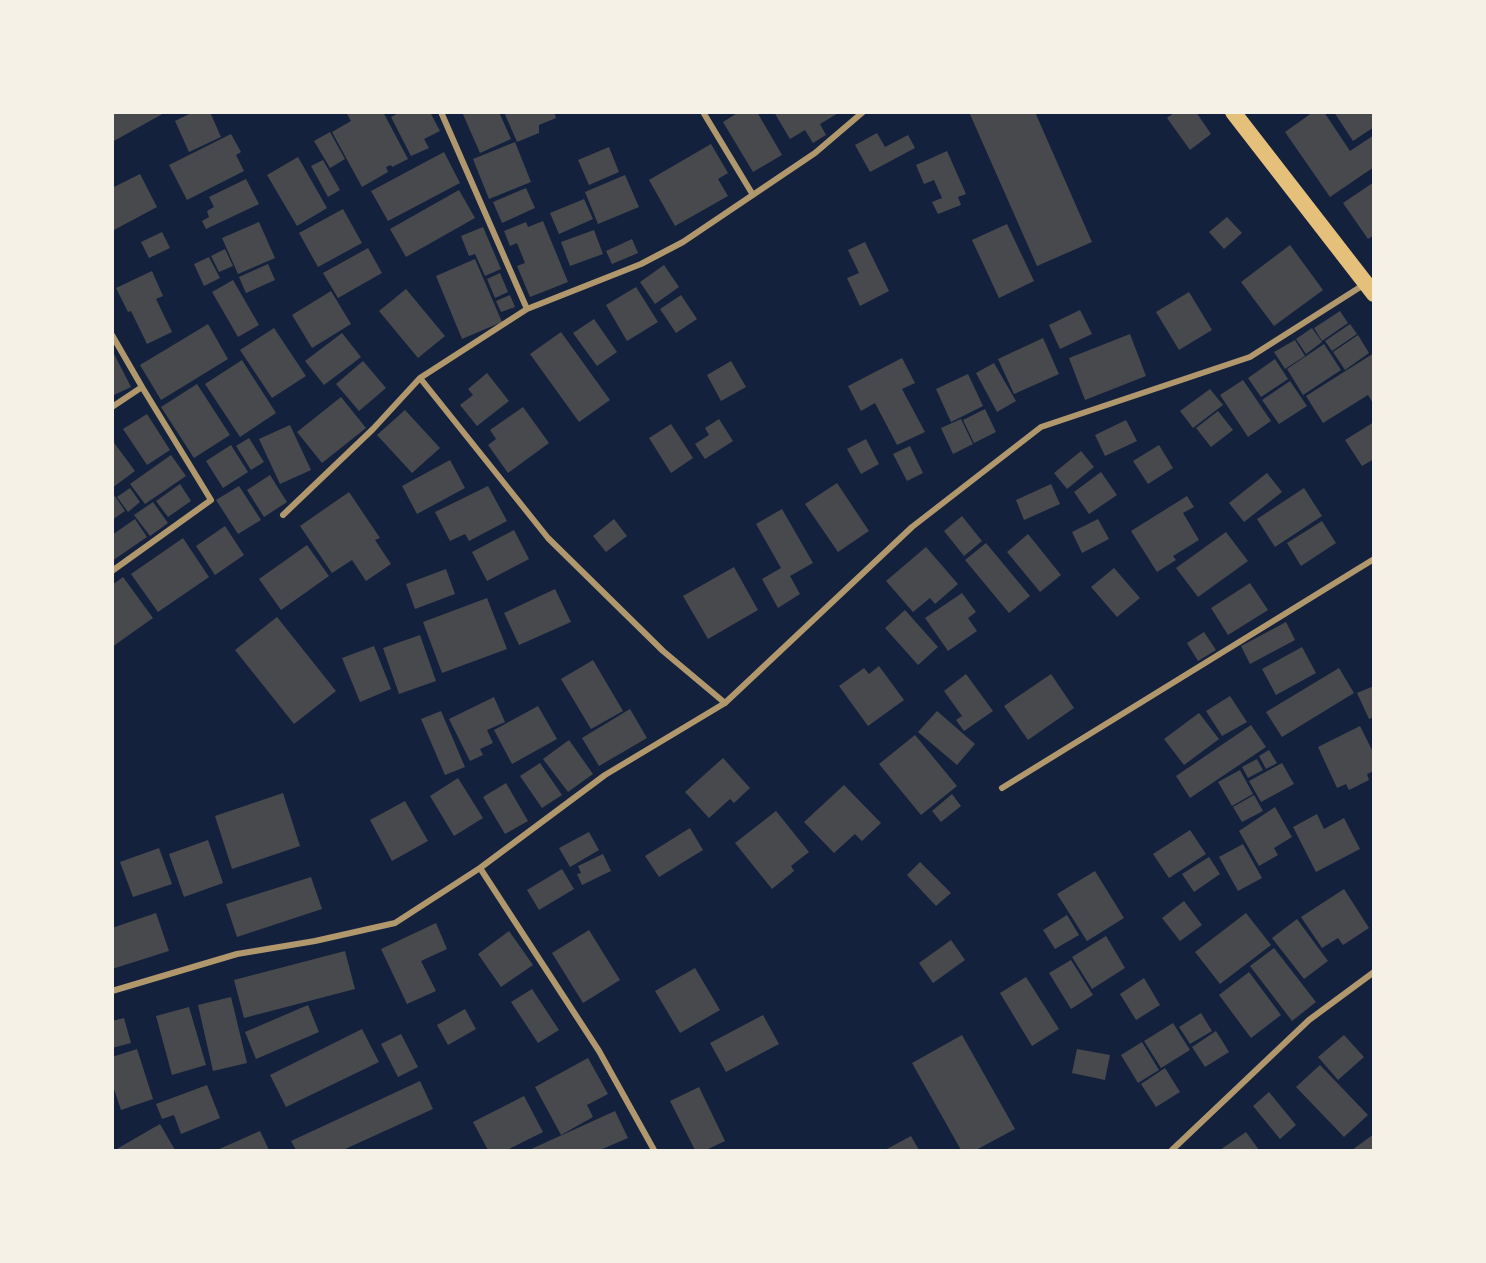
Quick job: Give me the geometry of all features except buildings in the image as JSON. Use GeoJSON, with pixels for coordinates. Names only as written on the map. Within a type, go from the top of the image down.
{"type":"FeatureCollection","features":[{"type":"Feature","properties":{"kind":"highway"},"geometry":{"type":"LineString","coordinates":[[1233,112],[1370,289]]}},
{"type":"Feature","properties":{"kind":"street"},"geometry":{"type":"LineString","coordinates":[[441,112],[527,309]]}},
{"type":"Feature","properties":{"kind":"street"},"geometry":{"type":"LineString","coordinates":[[703,112],[753,195]]}},
{"type":"Feature","properties":{"kind":"street"},"geometry":{"type":"LineString","coordinates":[[283,515],[373,429],[420,378],[527,309],[641,264],[683,242],[815,153],[863,112]]}},
{"type":"Feature","properties":{"kind":"street"},"geometry":{"type":"LineString","coordinates":[[112,991],[237,954],[315,941],[395,923],[480,867],[605,775],[725,703],[912,527],[1041,427],[1250,357],[1370,289]]}},
{"type":"Feature","properties":{"kind":"street"},"geometry":{"type":"LineString","coordinates":[[112,334],[211,500],[112,572]]}},
{"type":"Feature","properties":{"kind":"street"},"geometry":{"type":"LineString","coordinates":[[420,378],[548,538],[663,651],[725,703]]}},
{"type":"Feature","properties":{"kind":"street"},"geometry":{"type":"LineString","coordinates":[[112,408],[142,387]]}},
{"type":"Feature","properties":{"kind":"street"},"geometry":{"type":"LineString","coordinates":[[1002,788],[1374,559]]}},
{"type":"Feature","properties":{"kind":"street"},"geometry":{"type":"LineString","coordinates":[[480,867],[599,1051],[654,1150]]}},
{"type":"Feature","properties":{"kind":"street"},"geometry":{"type":"LineString","coordinates":[[1172,1150],[1309,1020],[1374,972]]}}]}
